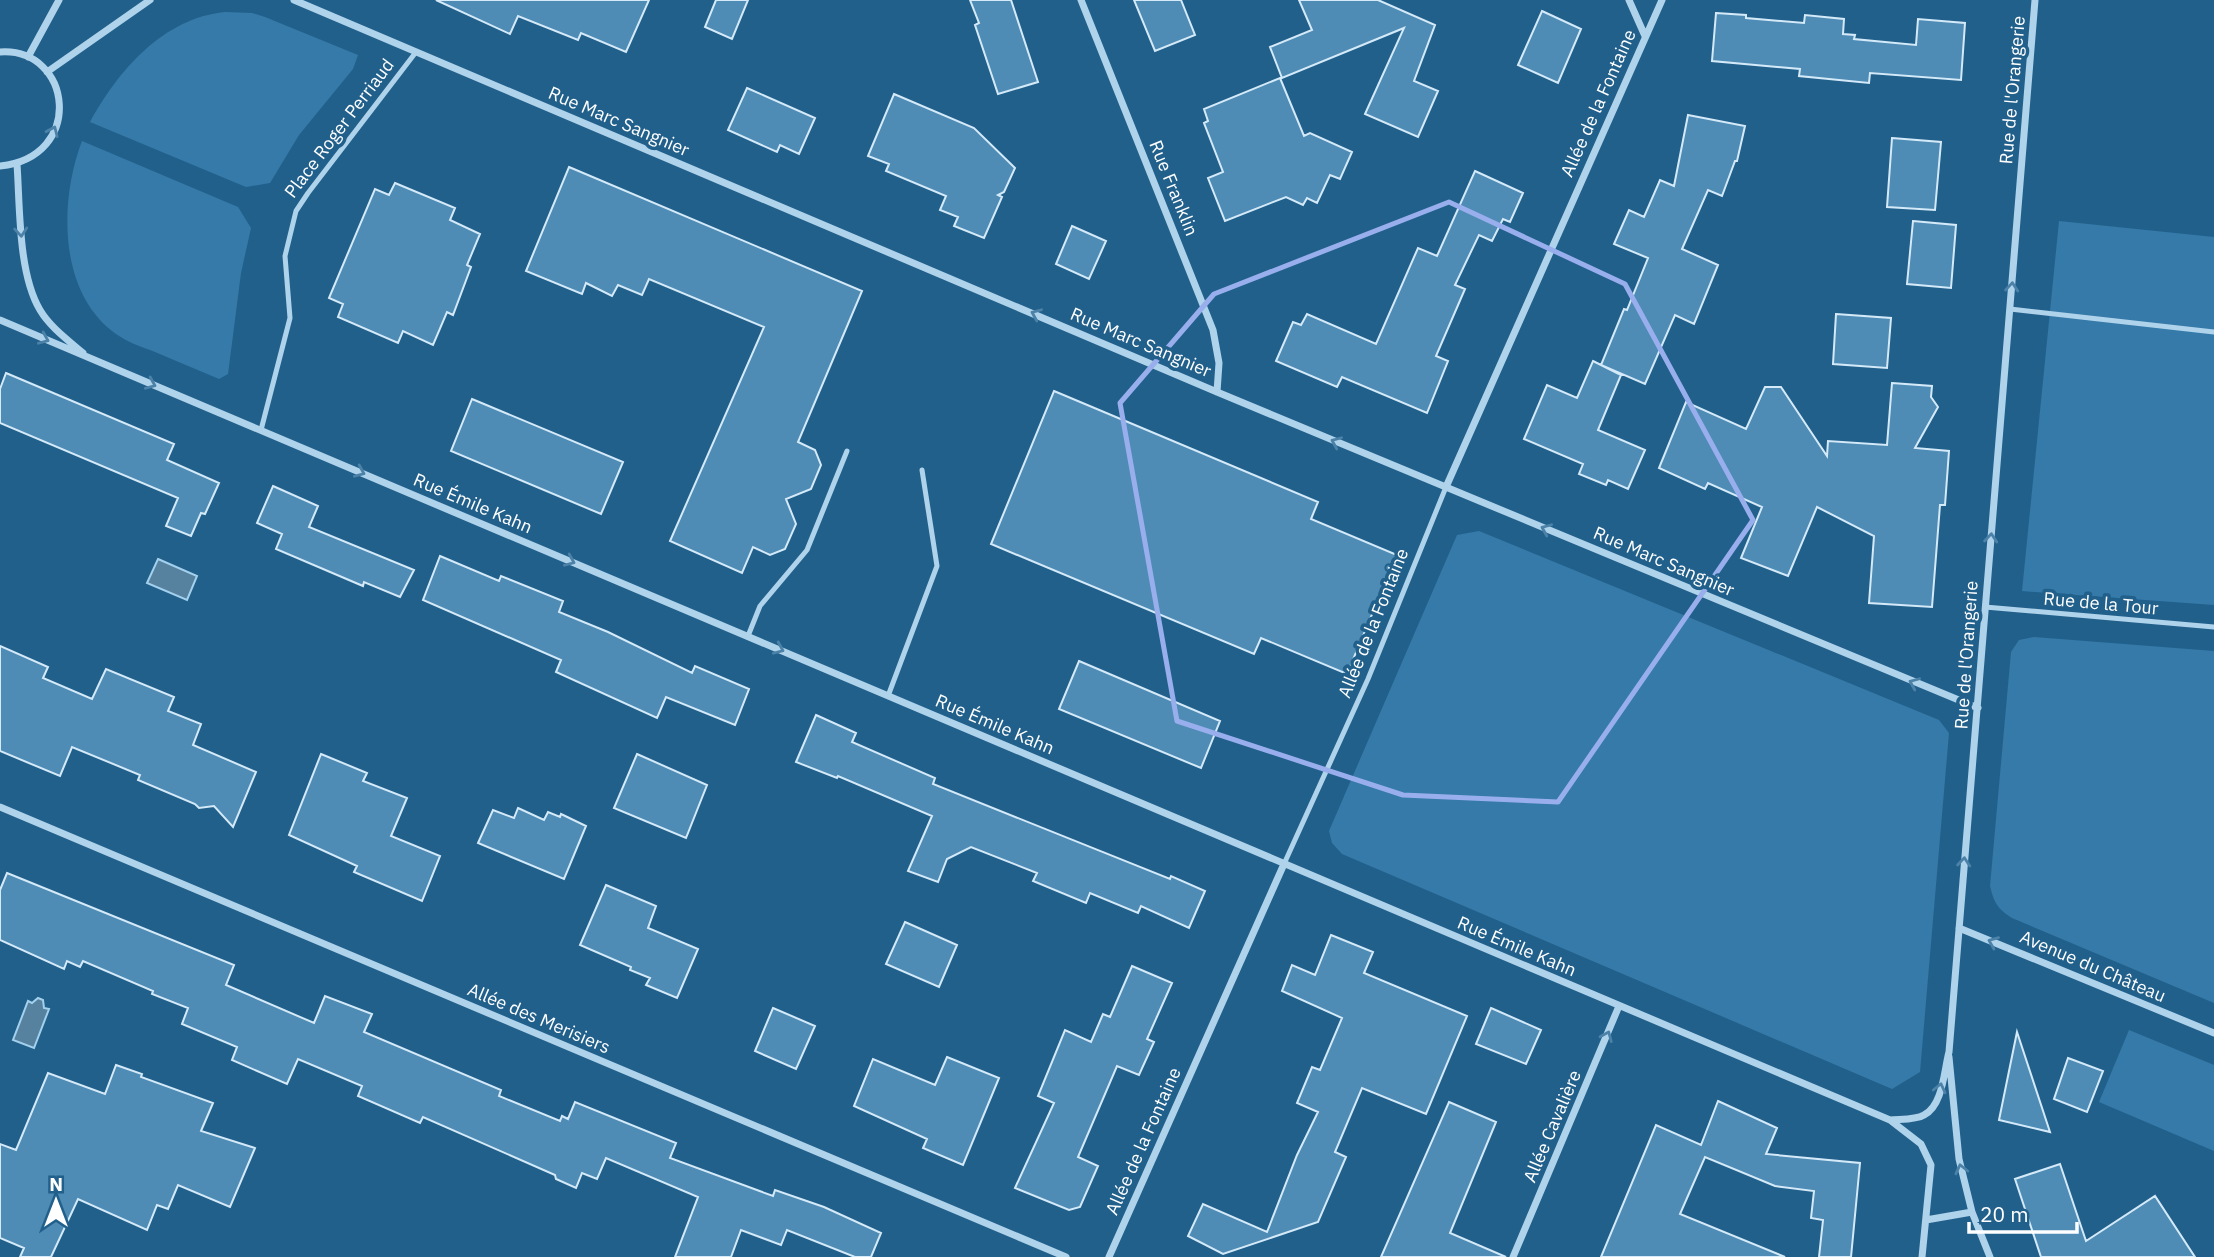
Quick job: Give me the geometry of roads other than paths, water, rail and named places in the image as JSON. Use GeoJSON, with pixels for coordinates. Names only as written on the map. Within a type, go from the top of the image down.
{"type":"FeatureCollection","features":[{"type":"Feature","properties":{"kind":"street"},"geometry":{"type":"LineString","coordinates":[[28,57],[59,0]]}},
{"type":"Feature","properties":{"kind":"street"},"geometry":{"type":"LineString","coordinates":[[47,72],[150,0]]}},
{"type":"Feature","properties":{"kind":"street","name":"Rue Marc Sangnier"},"geometry":{"type":"LineString","coordinates":[[294,0],[1217,392],[1978,708]]}},
{"type":"Feature","properties":{"kind":"street","name":"Rue Franklin"},"geometry":{"type":"LineString","coordinates":[[1081,0],[1213,330],[1219,363],[1217,392]]}},
{"type":"Feature","properties":{"kind":"street"},"geometry":{"type":"LineString","coordinates":[[1629,0],[1645,36]]}},
{"type":"Feature","properties":{"kind":"street","name":"Allée de la Fontaine"},"geometry":{"type":"LineString","coordinates":[[1446,487],[1662,0]]}},
{"type":"Feature","properties":{"kind":"street","name":"Rue de l'Orangerie"},"geometry":{"type":"LineString","coordinates":[[1890,1120],[1922,1117],[1931,1111],[1937,1100],[1948,1052],[2035,0]]}},
{"type":"Feature","properties":{"kind":"street"},"geometry":{"type":"LineString","coordinates":[[0,52],[9,51],[28,57],[47,72],[57,88],[60,107],[57,126],[48,143],[34,156],[17,164],[0,166]]}},
{"type":"Feature","properties":{"kind":"street","name":"Rue Émile Kahn"},"geometry":{"type":"LineString","coordinates":[[17,164],[22,240],[29,283],[40,310],[57,330],[88,357]]}},
{"type":"Feature","properties":{"kind":"street","name":"Rue Émile Kahn"},"geometry":{"type":"LineString","coordinates":[[0,320],[1890,1120]]}},
{"type":"Feature","properties":{"kind":"street","name":"Allée des Merisiers"},"geometry":{"type":"LineString","coordinates":[[0,807],[1066,1257]]}},
{"type":"Feature","properties":{"kind":"street","name":"Allée de la Fontaine"},"geometry":{"type":"LineString","coordinates":[[1109,1257],[1284,864]]}},
{"type":"Feature","properties":{"kind":"street","name":"Avenue du Château"},"geometry":{"type":"LineString","coordinates":[[1959,928],[2214,1033]]}},
{"type":"Feature","properties":{"kind":"street","name":"Allée Cavalière"},"geometry":{"type":"LineString","coordinates":[[1513,1257],[1619,1006]]}},
{"type":"Feature","properties":{"kind":"street"},"geometry":{"type":"LineString","coordinates":[[1948,1052],[1959,1160],[1972,1212],[1990,1257]]}},
{"type":"Feature","properties":{"kind":"street"},"geometry":{"type":"LineString","coordinates":[[1890,1120],[1921,1144],[1928,1154],[1931,1166],[1922,1257]]}},
{"type":"Feature","properties":{"kind":"street"},"geometry":{"type":"LineString","coordinates":[[1926,1220],[1972,1212]]}},
{"type":"Feature","properties":{"kind":"lane","name":"Place Roger Perriaud"},"geometry":{"type":"LineString","coordinates":[[261,430],[290,318],[285,256],[296,211],[416,52]]}},
{"type":"Feature","properties":{"kind":"lane"},"geometry":{"type":"LineString","coordinates":[[2010,309],[2214,332]]}},
{"type":"Feature","properties":{"kind":"lane"},"geometry":{"type":"LineString","coordinates":[[748,636],[760,606],[807,550],[847,451]]}},
{"type":"Feature","properties":{"kind":"lane"},"geometry":{"type":"LineString","coordinates":[[888,696],[937,566],[922,470]]}},
{"type":"Feature","properties":{"kind":"lane","name":"Allée de la Fontaine"},"geometry":{"type":"LineString","coordinates":[[1284,864],[1368,679],[1446,487]]}},
{"type":"Feature","properties":{"kind":"lane","name":"Rue de la Tour"},"geometry":{"type":"LineString","coordinates":[[1985,607],[2214,627]]}}]}
